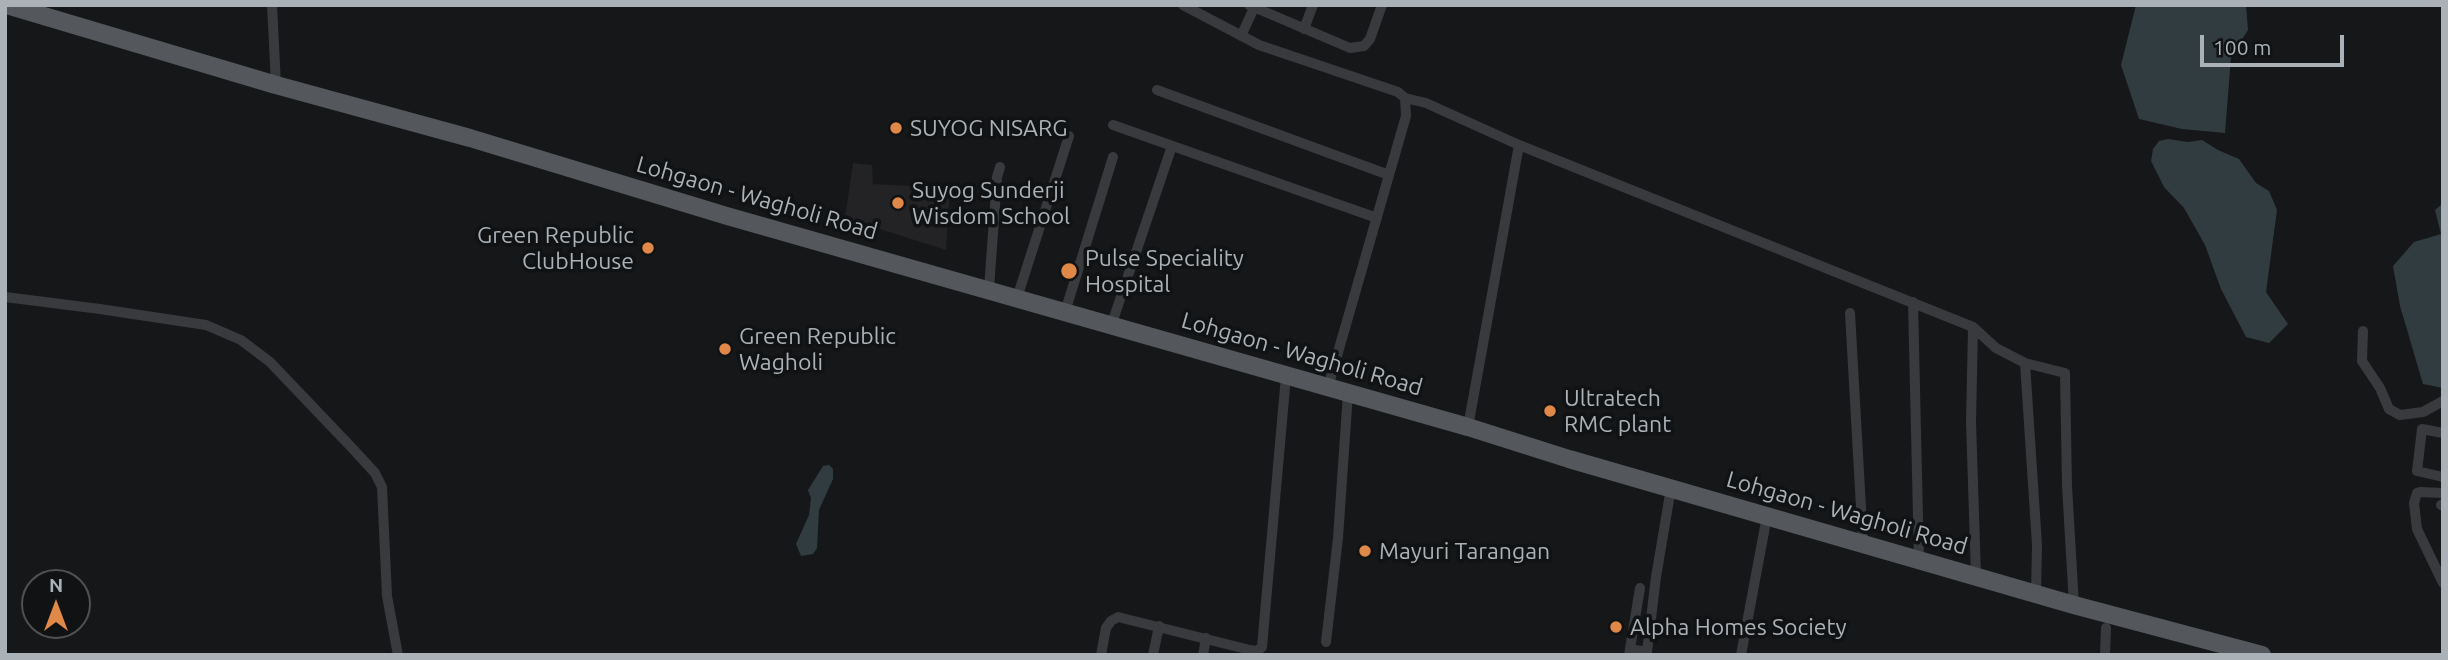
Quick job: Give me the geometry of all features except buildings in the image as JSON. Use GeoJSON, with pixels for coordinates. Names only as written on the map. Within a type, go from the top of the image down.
{"type":"FeatureCollection","features":[{"type":"Feature","properties":{"kind":"main road","name":"Lohgaon - Wagholi Road"},"geometry":{"type":"LineString","coordinates":[[13,6],[276,85],[432,127],[727,216],[1468,427],[2074,605],[2262,655]]}},
{"type":"Feature","properties":{"kind":"street"},"geometry":{"type":"LineString","coordinates":[[272,5],[276,85]]}},
{"type":"Feature","properties":{"kind":"street"},"geometry":{"type":"LineString","coordinates":[[1183,5],[1241,36],[1398,92],[1405,98],[1426,103],[1520,145],[1973,327],[1996,348],[2025,363],[2065,373],[2067,486],[2074,605]]}},
{"type":"Feature","properties":{"kind":"street"},"geometry":{"type":"LineString","coordinates":[[1304,29],[1313,5]]}},
{"type":"Feature","properties":{"kind":"street"},"geometry":{"type":"LineString","coordinates":[[1241,36],[1251,7],[1350,48],[1358,48],[1370,39],[1382,5]]}},
{"type":"Feature","properties":{"kind":"street"},"geometry":{"type":"LineString","coordinates":[[1157,90],[1389,175]]}},
{"type":"Feature","properties":{"kind":"street"},"geometry":{"type":"LineString","coordinates":[[1328,387],[1406,116],[1405,98]]}},
{"type":"Feature","properties":{"kind":"street"},"geometry":{"type":"LineString","coordinates":[[1113,125],[1377,218]]}},
{"type":"Feature","properties":{"kind":"street"},"geometry":{"type":"LineString","coordinates":[[1017,298],[1069,136]]}},
{"type":"Feature","properties":{"kind":"street"},"geometry":{"type":"LineString","coordinates":[[1468,427],[1520,145]]}},
{"type":"Feature","properties":{"kind":"street"},"geometry":{"type":"LineString","coordinates":[[1111,326],[1172,146]]}},
{"type":"Feature","properties":{"kind":"street"},"geometry":{"type":"LineString","coordinates":[[1065,312],[1113,157]]}},
{"type":"Feature","properties":{"kind":"street"},"geometry":{"type":"LineString","coordinates":[[989,289],[1000,167]]}},
{"type":"Feature","properties":{"kind":"street"},"geometry":{"type":"LineString","coordinates":[[5,298],[206,325],[241,340],[270,362],[375,473],[382,487],[387,596],[398,655]]}},
{"type":"Feature","properties":{"kind":"street"},"geometry":{"type":"LineString","coordinates":[[1913,302],[1919,560]]}},
{"type":"Feature","properties":{"kind":"street"},"geometry":{"type":"LineString","coordinates":[[1850,313],[1863,543]]}},
{"type":"Feature","properties":{"kind":"street"},"geometry":{"type":"LineString","coordinates":[[1973,327],[1971,422],[1976,576]]}},
{"type":"Feature","properties":{"kind":"street"},"geometry":{"type":"LineString","coordinates":[[2363,331],[2362,361],[2380,388],[2389,409],[2400,415],[2423,412],[2443,401]]}},
{"type":"Feature","properties":{"kind":"street"},"geometry":{"type":"LineString","coordinates":[[2025,363],[2037,545],[2036,593]]}},
{"type":"Feature","properties":{"kind":"street"},"geometry":{"type":"LineString","coordinates":[[1101,655],[1106,628],[1118,617],[1262,651],[1286,376]]}},
{"type":"Feature","properties":{"kind":"street"},"geometry":{"type":"LineString","coordinates":[[1325,642],[1338,538],[1348,393]]}},
{"type":"Feature","properties":{"kind":"street"},"geometry":{"type":"LineString","coordinates":[[2443,433],[2422,429],[2417,471],[2443,477]]}},
{"type":"Feature","properties":{"kind":"street"},"geometry":{"type":"LineString","coordinates":[[1640,588],[1629,652],[1652,653],[1656,578],[1671,488]]}},
{"type":"Feature","properties":{"kind":"street"},"geometry":{"type":"LineString","coordinates":[[2442,501],[2420,492],[2414,503],[2417,529],[2443,583]]}},
{"type":"Feature","properties":{"kind":"street"},"geometry":{"type":"LineString","coordinates":[[1741,655],[1767,516]]}},
{"type":"Feature","properties":{"kind":"street"},"geometry":{"type":"LineString","coordinates":[[1153,655],[1158,626]]}},
{"type":"Feature","properties":{"kind":"street"},"geometry":{"type":"LineString","coordinates":[[2105,655],[2106,628]]}},
{"type":"Feature","properties":{"kind":"street"},"geometry":{"type":"LineString","coordinates":[[1203,655],[1206,638]]}},
{"type":"Feature","properties":{"kind":"shaded area"},"geometry":{"type":"Polygon","coordinates":[[[2136,5],[2246,5],[2248,30],[2231,57],[2225,133],[2182,129],[2139,119],[2121,65],[2136,5]]]}},
{"type":"Feature","properties":{"kind":"shaded area"},"geometry":{"type":"Polygon","coordinates":[[[2168,139],[2188,142],[2202,140],[2239,159],[2256,183],[2269,191],[2277,210],[2266,292],[2288,324],[2269,343],[2246,337],[2221,289],[2205,245],[2184,208],[2164,187],[2151,161],[2153,149],[2159,141],[2168,139]]]}},
{"type":"Feature","properties":{"kind":"shaded area","name":"Suyog Sunderji Wisdom School"},"geometry":{"type":"Polygon","coordinates":[[[853,163],[872,165],[873,184],[950,188],[946,250],[845,218],[853,163]]]}},
{"type":"Feature","properties":{"kind":"shaded area"},"geometry":{"type":"Polygon","coordinates":[[[2443,203],[2443,388],[2423,384],[2400,306],[2393,266],[2414,242],[2441,234],[2435,210],[2443,203]]]}},
{"type":"Feature","properties":{"kind":"shaded area"},"geometry":{"type":"Polygon","coordinates":[[[829,465],[833,469],[833,479],[819,510],[817,548],[813,554],[801,556],[796,544],[809,515],[811,498],[808,490],[823,466],[829,465]]]}},
{"type":"Feature","properties":{"kind":"place","name":"SUYOG NISARG"},"geometry":{"type":"Point","coordinates":[896,128]}},
{"type":"Feature","properties":{"kind":"place","name":"Suyog Sunderji Wisdom School"},"geometry":{"type":"Point","coordinates":[898,203]}},
{"type":"Feature","properties":{"kind":"place","name":"Green Republic ClubHouse"},"geometry":{"type":"Point","coordinates":[648,248]}},
{"type":"Feature","properties":{"kind":"place","name":"Pulse Speciality Hospital"},"geometry":{"type":"Point","coordinates":[1069,271]}},
{"type":"Feature","properties":{"kind":"place","name":"Green Republic Wagholi"},"geometry":{"type":"Point","coordinates":[725,349]}},
{"type":"Feature","properties":{"kind":"place","name":"Ultratech RMC plant"},"geometry":{"type":"Point","coordinates":[1550,411]}},
{"type":"Feature","properties":{"kind":"place","name":"Mayuri Tarangan"},"geometry":{"type":"Point","coordinates":[1365,551]}},
{"type":"Feature","properties":{"kind":"place","name":"Alpha Homes Society"},"geometry":{"type":"Point","coordinates":[1616,627]}}]}
